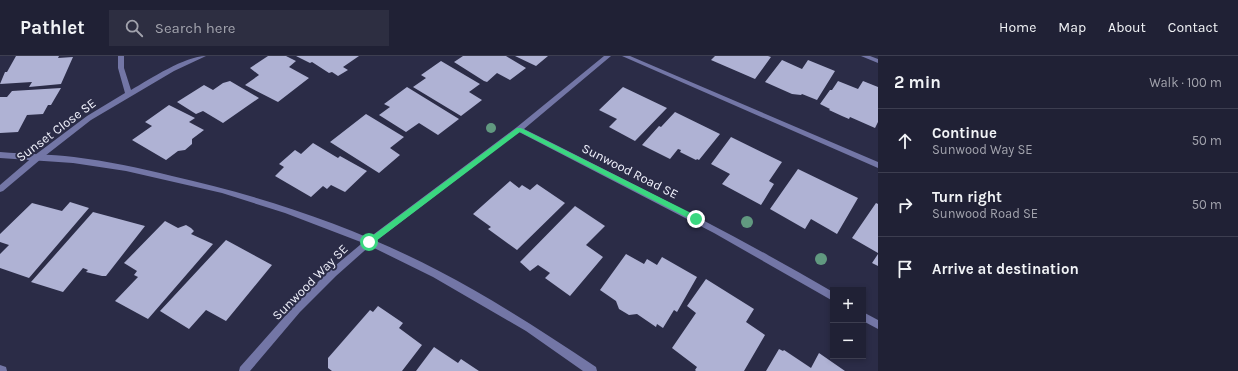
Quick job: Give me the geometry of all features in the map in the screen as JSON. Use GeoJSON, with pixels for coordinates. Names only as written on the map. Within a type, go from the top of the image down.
{"type":"FeatureCollection","features":[{"type":"Feature","properties":{"kind":"street"},"geometry":{"type":"LineString","coordinates":[[122,56],[121,68],[129,94]]}},
{"type":"Feature","properties":{"kind":"street","name":"Sunset Close SE"},"geometry":{"type":"LineString","coordinates":[[0,189],[38,157],[89,118],[172,70],[203,56]]}},
{"type":"Feature","properties":{"kind":"street","name":"Sunwood Way SE"},"geometry":{"type":"LineString","coordinates":[[244,371],[298,308],[333,273],[369,242],[519,129],[608,56]]}},
{"type":"Feature","properties":{"kind":"street"},"geometry":{"type":"LineString","coordinates":[[625,56],[878,165]]}},
{"type":"Feature","properties":{"kind":"street"},"geometry":{"type":"LineString","coordinates":[[864,56],[878,61]]}},
{"type":"Feature","properties":{"kind":"street","name":"Sunwood Road SE"},"geometry":{"type":"LineString","coordinates":[[519,129],[696,219],[770,259],[830,296]]}},
{"type":"Feature","properties":{"kind":"street"},"geometry":{"type":"LineString","coordinates":[[0,155],[38,157],[126,168],[222,190],[287,210],[369,242],[449,282],[529,328],[592,371]]}},
{"type":"Feature","properties":{"kind":"street"},"geometry":{"type":"LineString","coordinates":[[866,318],[878,325]]}},
{"type":"Feature","properties":{"kind":"building"},"geometry":{"type":"Polygon","coordinates":[[[16,56],[59,56],[58,58],[73,57],[61,84],[29,87],[32,82],[0,84],[5,72],[7,72],[16,56]]]}},
{"type":"Feature","properties":{"kind":"building"},"geometry":{"type":"Polygon","coordinates":[[[268,56],[286,56],[296,61],[289,67],[309,78],[278,102],[245,85],[259,75],[250,68],[268,56]]]}},
{"type":"Feature","properties":{"kind":"building"},"geometry":{"type":"Polygon","coordinates":[[[296,56],[359,56],[343,67],[348,70],[338,76],[332,72],[329,73],[312,62],[310,63],[296,56]]]}},
{"type":"Feature","properties":{"kind":"building"},"geometry":{"type":"Polygon","coordinates":[[[463,56],[506,56],[526,68],[510,80],[497,73],[487,82],[454,62],[463,56]]]}},
{"type":"Feature","properties":{"kind":"building"},"geometry":{"type":"Polygon","coordinates":[[[515,56],[548,56],[536,66],[515,56]]]}},
{"type":"Feature","properties":{"kind":"building"},"geometry":{"type":"Polygon","coordinates":[[[715,56],[771,57],[755,79],[711,60],[715,56]]]}},
{"type":"Feature","properties":{"kind":"building"},"geometry":{"type":"Polygon","coordinates":[[[782,60],[802,69],[808,60],[835,71],[817,100],[802,94],[792,94],[765,82],[782,60]]]}},
{"type":"Feature","properties":{"kind":"building"},"geometry":{"type":"Polygon","coordinates":[[[441,61],[480,84],[469,92],[482,100],[461,116],[413,87],[426,78],[421,75],[441,61]]]}},
{"type":"Feature","properties":{"kind":"building"},"geometry":{"type":"Polygon","coordinates":[[[230,81],[259,98],[223,123],[203,111],[196,114],[177,102],[204,85],[213,90],[223,83],[230,81]]]}},
{"type":"Feature","properties":{"kind":"building"},"geometry":{"type":"Polygon","coordinates":[[[838,81],[858,89],[863,81],[878,87],[878,122],[875,128],[850,117],[849,119],[842,116],[820,104],[838,81]]]}},
{"type":"Feature","properties":{"kind":"building"},"geometry":{"type":"Polygon","coordinates":[[[407,87],[459,119],[438,135],[419,123],[406,132],[379,115],[390,107],[384,104],[407,87]]]}},
{"type":"Feature","properties":{"kind":"building"},"geometry":{"type":"Polygon","coordinates":[[[623,87],[667,108],[635,141],[609,127],[617,119],[599,110],[623,87]]]}},
{"type":"Feature","properties":{"kind":"building"},"geometry":{"type":"Polygon","coordinates":[[[61,88],[51,105],[48,105],[43,114],[27,115],[18,132],[0,133],[0,97],[7,97],[12,91],[61,88]]]}},
{"type":"Feature","properties":{"kind":"building"},"geometry":{"type":"Polygon","coordinates":[[[169,105],[195,118],[189,122],[204,130],[192,139],[192,144],[185,150],[178,151],[166,160],[132,140],[152,126],[145,122],[169,105]]]}},
{"type":"Feature","properties":{"kind":"building"},"geometry":{"type":"Polygon","coordinates":[[[675,112],[720,134],[699,160],[680,152],[681,150],[678,149],[670,159],[642,145],[659,126],[661,127],[675,112]]]}},
{"type":"Feature","properties":{"kind":"building"},"geometry":{"type":"Polygon","coordinates":[[[366,114],[404,137],[390,148],[400,155],[379,173],[330,142],[366,114]]]}},
{"type":"Feature","properties":{"kind":"building"},"geometry":{"type":"Polygon","coordinates":[[[731,137],[782,162],[769,181],[774,184],[761,205],[722,184],[730,174],[711,164],[731,137]]]}},
{"type":"Feature","properties":{"kind":"building"},"geometry":{"type":"Polygon","coordinates":[[[313,143],[338,158],[340,156],[367,171],[345,192],[331,185],[327,189],[323,186],[311,197],[275,176],[284,167],[279,164],[295,150],[301,154],[313,143]]]}},
{"type":"Feature","properties":{"kind":"building"},"geometry":{"type":"Polygon","coordinates":[[[798,169],[858,198],[837,234],[811,219],[805,229],[770,209],[798,169]]]}},
{"type":"Feature","properties":{"kind":"building"},"geometry":{"type":"Polygon","coordinates":[[[510,181],[519,188],[522,185],[530,190],[537,184],[565,203],[517,250],[488,229],[491,227],[473,214],[510,181]]]}},
{"type":"Feature","properties":{"kind":"building"},"geometry":{"type":"Polygon","coordinates":[[[70,202],[89,208],[29,278],[0,268],[0,254],[9,245],[0,242],[0,234],[32,203],[62,211],[70,202]]]}},
{"type":"Feature","properties":{"kind":"building"},"geometry":{"type":"Polygon","coordinates":[[[876,203],[878,204],[878,253],[852,238],[876,203]]]}},
{"type":"Feature","properties":{"kind":"building"},"geometry":{"type":"Polygon","coordinates":[[[575,206],[605,226],[586,245],[603,257],[570,296],[545,278],[550,273],[538,265],[530,271],[520,262],[575,206]]]}},
{"type":"Feature","properties":{"kind":"building"},"geometry":{"type":"Polygon","coordinates":[[[93,212],[145,226],[106,276],[86,272],[88,270],[83,268],[63,292],[31,282],[93,212]]]}},
{"type":"Feature","properties":{"kind":"building"},"geometry":{"type":"Polygon","coordinates":[[[165,221],[178,228],[186,225],[194,231],[191,234],[213,244],[148,319],[115,301],[138,277],[134,275],[137,271],[124,263],[165,221]]]}},
{"type":"Feature","properties":{"kind":"building"},"geometry":{"type":"Polygon","coordinates":[[[226,240],[272,265],[226,321],[206,310],[189,329],[160,311],[226,240]]]}},
{"type":"Feature","properties":{"kind":"building"},"geometry":{"type":"Polygon","coordinates":[[[626,254],[644,264],[647,259],[657,265],[662,257],[697,277],[677,312],[674,310],[663,328],[657,324],[656,327],[637,314],[629,315],[619,309],[616,301],[600,290],[626,254]]]}},
{"type":"Feature","properties":{"kind":"building"},"geometry":{"type":"Polygon","coordinates":[[[878,254],[878,266],[872,263],[878,254]]]}},
{"type":"Feature","properties":{"kind":"building"},"geometry":{"type":"Polygon","coordinates":[[[706,279],[754,309],[746,322],[765,335],[744,371],[696,371],[695,370],[697,367],[672,348],[696,313],[687,306],[706,279]]]}},
{"type":"Feature","properties":{"kind":"building"},"geometry":{"type":"Polygon","coordinates":[[[378,306],[403,323],[399,328],[422,345],[402,371],[332,371],[328,368],[328,358],[370,310],[373,312],[378,306]]]}},
{"type":"Feature","properties":{"kind":"building"},"geometry":{"type":"Polygon","coordinates":[[[434,347],[458,363],[461,359],[479,371],[416,371],[434,347]]]}},
{"type":"Feature","properties":{"kind":"building"},"geometry":{"type":"Polygon","coordinates":[[[779,349],[784,350],[811,368],[819,353],[845,371],[766,371],[779,349]]]}},
{"type":"Feature","properties":{"kind":"route"},"geometry":{"type":"LineString","coordinates":[[369,242],[519,129],[696,219]]}}]}
